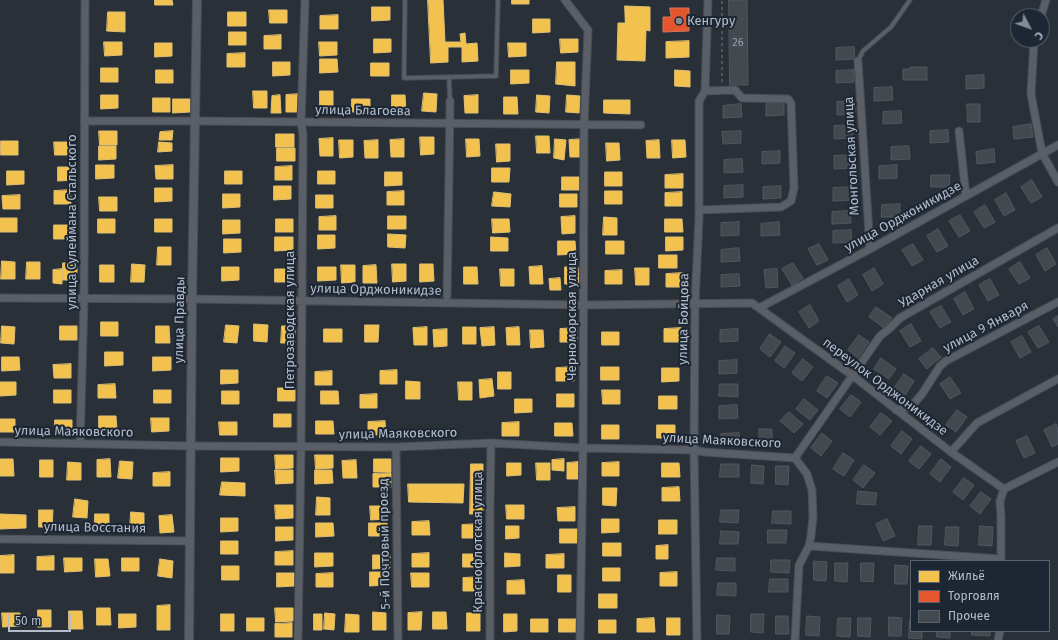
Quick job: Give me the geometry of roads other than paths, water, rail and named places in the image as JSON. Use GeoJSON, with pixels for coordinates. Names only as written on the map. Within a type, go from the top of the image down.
{"type":"FeatureCollection","features":[{"type":"Feature","properties":{"kind":"street","name":"улица Сулеймана Стальского"},"geometry":{"type":"LineString","coordinates":[[80,444],[84,299],[85,0]]}},
{"type":"Feature","properties":{"kind":"street","name":"улица Правды"},"geometry":{"type":"LineString","coordinates":[[190,640],[192,299],[197,0]]}},
{"type":"Feature","properties":{"kind":"street","name":"Петрозаводская улица"},"geometry":{"type":"LineString","coordinates":[[298,640],[303,135],[301,122],[305,0]]}},
{"type":"Feature","properties":{"kind":"street","name":"Черноморская улица"},"geometry":{"type":"LineString","coordinates":[[565,0],[588,30],[584,125],[583,448],[580,640]]}},
{"type":"Feature","properties":{"kind":"street","name":"улица Бойцова"},"geometry":{"type":"LineString","coordinates":[[697,640],[694,450],[695,303],[699,210],[699,101],[705,91],[708,0]]}},
{"type":"Feature","properties":{"kind":"street"},"geometry":{"type":"LineString","coordinates":[[1034,48],[1031,94],[1042,154],[1058,182]]}},
{"type":"Feature","properties":{"kind":"street","name":"Монгольская улица"},"geometry":{"type":"LineString","coordinates":[[858,61],[870,249]]}},
{"type":"Feature","properties":{"kind":"street"},"geometry":{"type":"LineString","coordinates":[[699,210],[781,207],[791,201],[794,188],[791,103],[788,99],[742,98],[735,90],[705,91]]}},
{"type":"Feature","properties":{"kind":"street"},"geometry":{"type":"LineString","coordinates":[[447,296],[450,102]]}},
{"type":"Feature","properties":{"kind":"street","name":"улица Благоева"},"geometry":{"type":"LineString","coordinates":[[84,121],[641,125]]}},
{"type":"Feature","properties":{"kind":"street"},"geometry":{"type":"LineString","coordinates":[[959,131],[966,196]]}},
{"type":"Feature","properties":{"kind":"street","name":"улица Орджоникидзе"},"geometry":{"type":"LineString","coordinates":[[759,308],[870,249],[1058,145]]}},
{"type":"Feature","properties":{"kind":"street","name":"Ударная улица"},"geometry":{"type":"LineString","coordinates":[[795,458],[880,336],[890,329],[900,318],[1058,228]]}},
{"type":"Feature","properties":{"kind":"street","name":"улица Орджоникидзе"},"geometry":{"type":"LineString","coordinates":[[0,298],[192,299],[584,305],[752,303]]}},
{"type":"Feature","properties":{"kind":"street","name":"улица 9 Января"},"geometry":{"type":"LineString","coordinates":[[896,410],[911,407],[922,394],[940,366],[946,361],[1058,302]]}},
{"type":"Feature","properties":{"kind":"street","name":"переулок Орджоникидзе"},"geometry":{"type":"LineString","coordinates":[[752,303],[853,376],[951,452],[1004,489]]}},
{"type":"Feature","properties":{"kind":"street"},"geometry":{"type":"LineString","coordinates":[[951,452],[977,423],[1058,379]]}},
{"type":"Feature","properties":{"kind":"street","name":"улица Маяковского"},"geometry":{"type":"LineString","coordinates":[[0,442],[301,447],[396,447],[491,443],[583,448],[694,450],[704,452],[795,458]]}},
{"type":"Feature","properties":{"kind":"street","name":"Краснофлотская улица"},"geometry":{"type":"LineString","coordinates":[[490,640],[491,443]]}},
{"type":"Feature","properties":{"kind":"street","name":"5-й Почтовый проезд"},"geometry":{"type":"LineString","coordinates":[[396,447],[398,640]]}},
{"type":"Feature","properties":{"kind":"street"},"geometry":{"type":"LineString","coordinates":[[795,458],[807,474],[812,490],[813,518],[809,546],[799,565],[795,640]]}},
{"type":"Feature","properties":{"kind":"street"},"geometry":{"type":"LineString","coordinates":[[809,546],[1001,560],[1000,501],[1004,489],[1058,462]]}},
{"type":"Feature","properties":{"kind":"street","name":"улица Восстания"},"geometry":{"type":"LineString","coordinates":[[0,540],[190,542]]}},
{"type":"Feature","properties":{"kind":"lane"},"geometry":{"type":"LineString","coordinates":[[405,0],[404,78],[496,76],[498,0]]}},
{"type":"Feature","properties":{"kind":"lane"},"geometry":{"type":"LineString","coordinates":[[858,61],[863,51],[891,27],[910,0]]}},
{"type":"Feature","properties":{"kind":"lane"},"geometry":{"type":"LineString","coordinates":[[449,77],[450,102]]}},
{"type":"Feature","properties":{"kind":"place","name":"Кенгуру"},"geometry":{"type":"Point","coordinates":[679,21]}}]}
